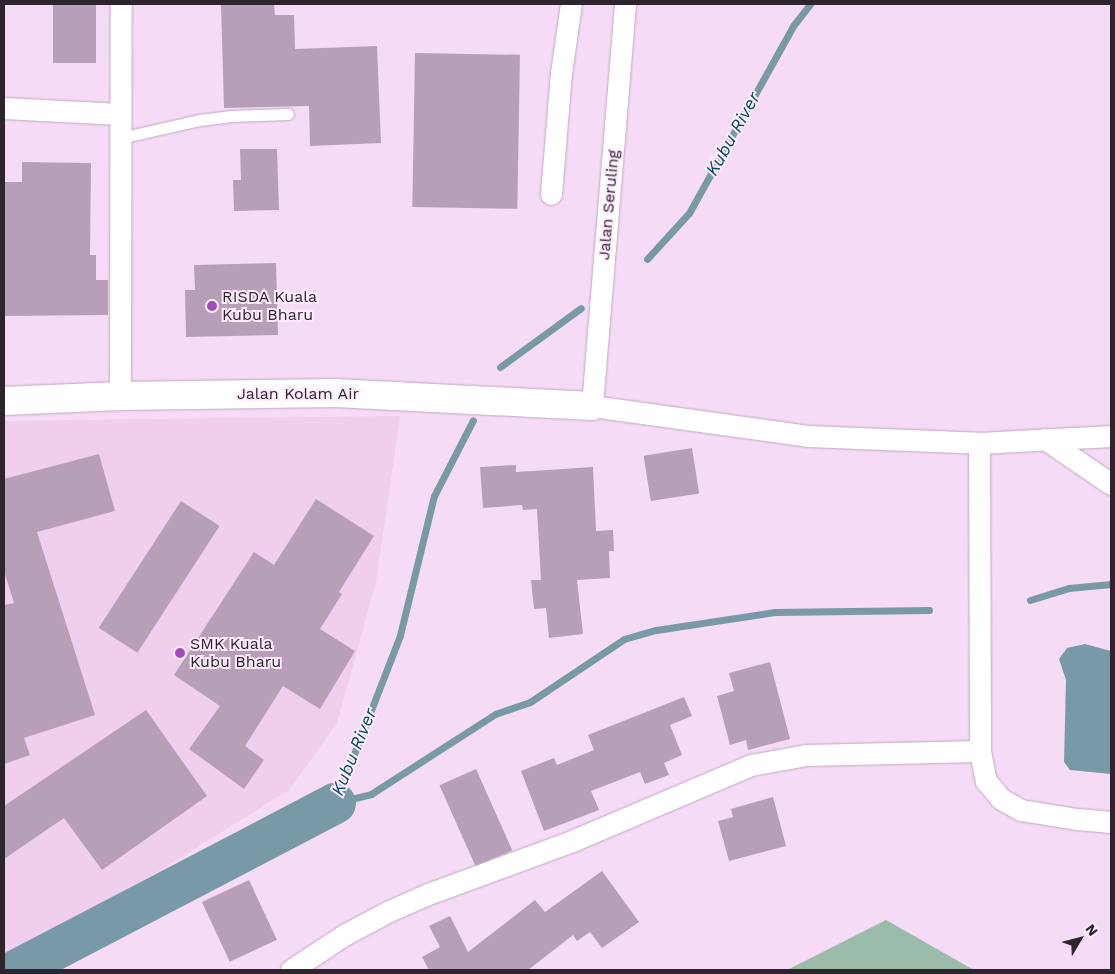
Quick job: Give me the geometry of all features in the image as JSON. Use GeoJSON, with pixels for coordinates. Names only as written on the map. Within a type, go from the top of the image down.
{"type":"FeatureCollection","features":[{"type":"Feature","properties":{"kind":"street"},"geometry":{"type":"LineString","coordinates":[[120,4],[120,396]]}},
{"type":"Feature","properties":{"kind":"street"},"geometry":{"type":"LineString","coordinates":[[551,194],[561,73],[571,4]]}},
{"type":"Feature","properties":{"kind":"street","name":"Jalan Seruling"},"geometry":{"type":"LineString","coordinates":[[592,406],[625,4]]}},
{"type":"Feature","properties":{"kind":"street"},"geometry":{"type":"LineString","coordinates":[[4,108],[120,114]]}},
{"type":"Feature","properties":{"kind":"street","name":"Jalan Kolam Air"},"geometry":{"type":"LineString","coordinates":[[4,401],[120,396],[335,393],[592,406]]}},
{"type":"Feature","properties":{"kind":"street"},"geometry":{"type":"LineString","coordinates":[[592,406],[808,436],[979,443],[1111,436]]}},
{"type":"Feature","properties":{"kind":"street"},"geometry":{"type":"LineString","coordinates":[[1045,438],[1111,484]]}},
{"type":"Feature","properties":{"kind":"street"},"geometry":{"type":"LineString","coordinates":[[979,443],[980,751],[986,781],[1001,799],[1021,810],[1077,819],[1111,822]]}},
{"type":"Feature","properties":{"kind":"street"},"geometry":{"type":"LineString","coordinates":[[291,970],[344,935],[387,912],[428,894],[572,841],[751,765],[806,755],[980,751]]}},
{"type":"Feature","properties":{"kind":"lane"},"geometry":{"type":"LineString","coordinates":[[120,138],[198,120],[230,116],[288,114]]}},
{"type":"Feature","properties":{"kind":"shaded area","name":"SMK Kuala Kubu Bharu"},"geometry":{"type":"Polygon","coordinates":[[[400,416],[376,582],[337,723],[289,790],[156,873],[4,957],[4,421],[400,416]]]}},
{"type":"Feature","properties":{"kind":"green space"},"geometry":{"type":"Polygon","coordinates":[[[886,920],[974,970],[787,970],[886,920]]]}},
{"type":"Feature","properties":{"kind":"water"},"geometry":{"type":"Polygon","coordinates":[[[1085,644],[1111,651],[1111,774],[1070,770],[1064,762],[1066,680],[1059,659],[1067,648],[1085,644]]]}},
{"type":"Feature","properties":{"kind":"building"},"geometry":{"type":"Polygon","coordinates":[[[53,4],[96,4],[96,63],[53,63],[53,4]]]}},
{"type":"Feature","properties":{"kind":"building"},"geometry":{"type":"Polygon","coordinates":[[[274,4],[275,15],[294,15],[295,49],[377,46],[381,143],[310,146],[309,106],[224,108],[221,5],[274,4]]]}},
{"type":"Feature","properties":{"kind":"building"},"geometry":{"type":"Polygon","coordinates":[[[415,53],[520,55],[517,209],[412,207],[415,53]]]}},
{"type":"Feature","properties":{"kind":"building"},"geometry":{"type":"Polygon","coordinates":[[[240,149],[277,149],[279,210],[234,211],[233,180],[241,180],[240,149]]]}},
{"type":"Feature","properties":{"kind":"building"},"geometry":{"type":"Polygon","coordinates":[[[22,162],[91,163],[90,255],[96,255],[96,280],[108,280],[108,315],[4,316],[4,182],[22,182],[22,162]]]}},
{"type":"Feature","properties":{"kind":"building"},"geometry":{"type":"Polygon","coordinates":[[[276,263],[278,335],[186,337],[185,290],[195,290],[194,265],[276,263]]]}},
{"type":"Feature","properties":{"kind":"building"},"geometry":{"type":"Polygon","coordinates":[[[692,448],[699,493],[651,501],[644,456],[692,448]]]}},
{"type":"Feature","properties":{"kind":"building"},"geometry":{"type":"Polygon","coordinates":[[[99,454],[115,511],[37,532],[95,715],[24,738],[30,755],[4,764],[4,605],[14,603],[4,571],[4,479],[99,454]]]}},
{"type":"Feature","properties":{"kind":"building"},"geometry":{"type":"Polygon","coordinates":[[[516,465],[516,472],[593,467],[596,531],[613,530],[614,551],[609,551],[610,578],[577,580],[583,634],[549,638],[546,608],[534,609],[531,580],[541,580],[537,509],[523,510],[522,505],[483,508],[480,467],[516,465]]]}},
{"type":"Feature","properties":{"kind":"building"},"geometry":{"type":"Polygon","coordinates":[[[316,499],[374,536],[339,592],[342,594],[320,629],[355,651],[320,709],[283,686],[245,746],[264,760],[244,789],[189,749],[220,706],[174,675],[254,552],[274,565],[316,499]]]}},
{"type":"Feature","properties":{"kind":"building"},"geometry":{"type":"Polygon","coordinates":[[[181,501],[220,526],[137,653],[99,628],[181,501]]]}},
{"type":"Feature","properties":{"kind":"building"},"geometry":{"type":"Polygon","coordinates":[[[770,662],[790,739],[748,750],[746,740],[730,745],[717,696],[734,691],[729,673],[770,662]]]}},
{"type":"Feature","properties":{"kind":"building"},"geometry":{"type":"Polygon","coordinates":[[[684,697],[692,716],[670,725],[682,755],[664,763],[669,775],[645,784],[640,772],[591,791],[599,810],[544,831],[521,771],[554,758],[557,765],[594,750],[588,735],[684,697]]]}},
{"type":"Feature","properties":{"kind":"building"},"geometry":{"type":"Polygon","coordinates":[[[146,710],[207,796],[102,870],[64,818],[4,859],[4,806],[146,710]]]}},
{"type":"Feature","properties":{"kind":"building"},"geometry":{"type":"Polygon","coordinates":[[[476,769],[512,850],[476,867],[439,785],[476,769]]]}},
{"type":"Feature","properties":{"kind":"building"},"geometry":{"type":"Polygon","coordinates":[[[773,797],[786,846],[729,861],[718,821],[733,817],[731,809],[773,797]]]}},
{"type":"Feature","properties":{"kind":"building"},"geometry":{"type":"Polygon","coordinates":[[[602,871],[639,922],[602,948],[590,932],[577,941],[573,935],[528,970],[429,970],[422,957],[440,947],[429,926],[450,916],[468,952],[535,900],[545,912],[602,871]]]}},
{"type":"Feature","properties":{"kind":"building"},"geometry":{"type":"Polygon","coordinates":[[[249,880],[277,940],[230,962],[202,902],[249,880]]]}},
{"type":"Feature","properties":{"kind":"waterway","name":"Kubu River"},"geometry":{"type":"LineString","coordinates":[[647,259],[689,213],[793,26],[810,4]]}},
{"type":"Feature","properties":{"kind":"waterway","name":"Kubu River"},"geometry":{"type":"LineString","coordinates":[[500,367],[581,308]]}},
{"type":"Feature","properties":{"kind":"waterway","name":"Kubu River"},"geometry":{"type":"LineString","coordinates":[[335,803],[400,635],[434,496],[473,420]]}},
{"type":"Feature","properties":{"kind":"waterway"},"geometry":{"type":"LineString","coordinates":[[1030,600],[1069,588],[1111,584]]}},
{"type":"Feature","properties":{"kind":"waterway"},"geometry":{"type":"LineString","coordinates":[[335,803],[371,794],[495,714],[530,702],[624,639],[656,630],[775,612],[929,610]]}},
{"type":"Feature","properties":{"kind":"waterway","name":"Kubu River"},"geometry":{"type":"LineString","coordinates":[[15,970],[335,803]]}},
{"type":"Feature","properties":{"kind":"place","name":"RISDA Kuala Kubu Bharu"},"geometry":{"type":"Point","coordinates":[212,306]}},
{"type":"Feature","properties":{"kind":"place","name":"SMK Kuala Kubu Bharu"},"geometry":{"type":"Point","coordinates":[180,653]}}]}
